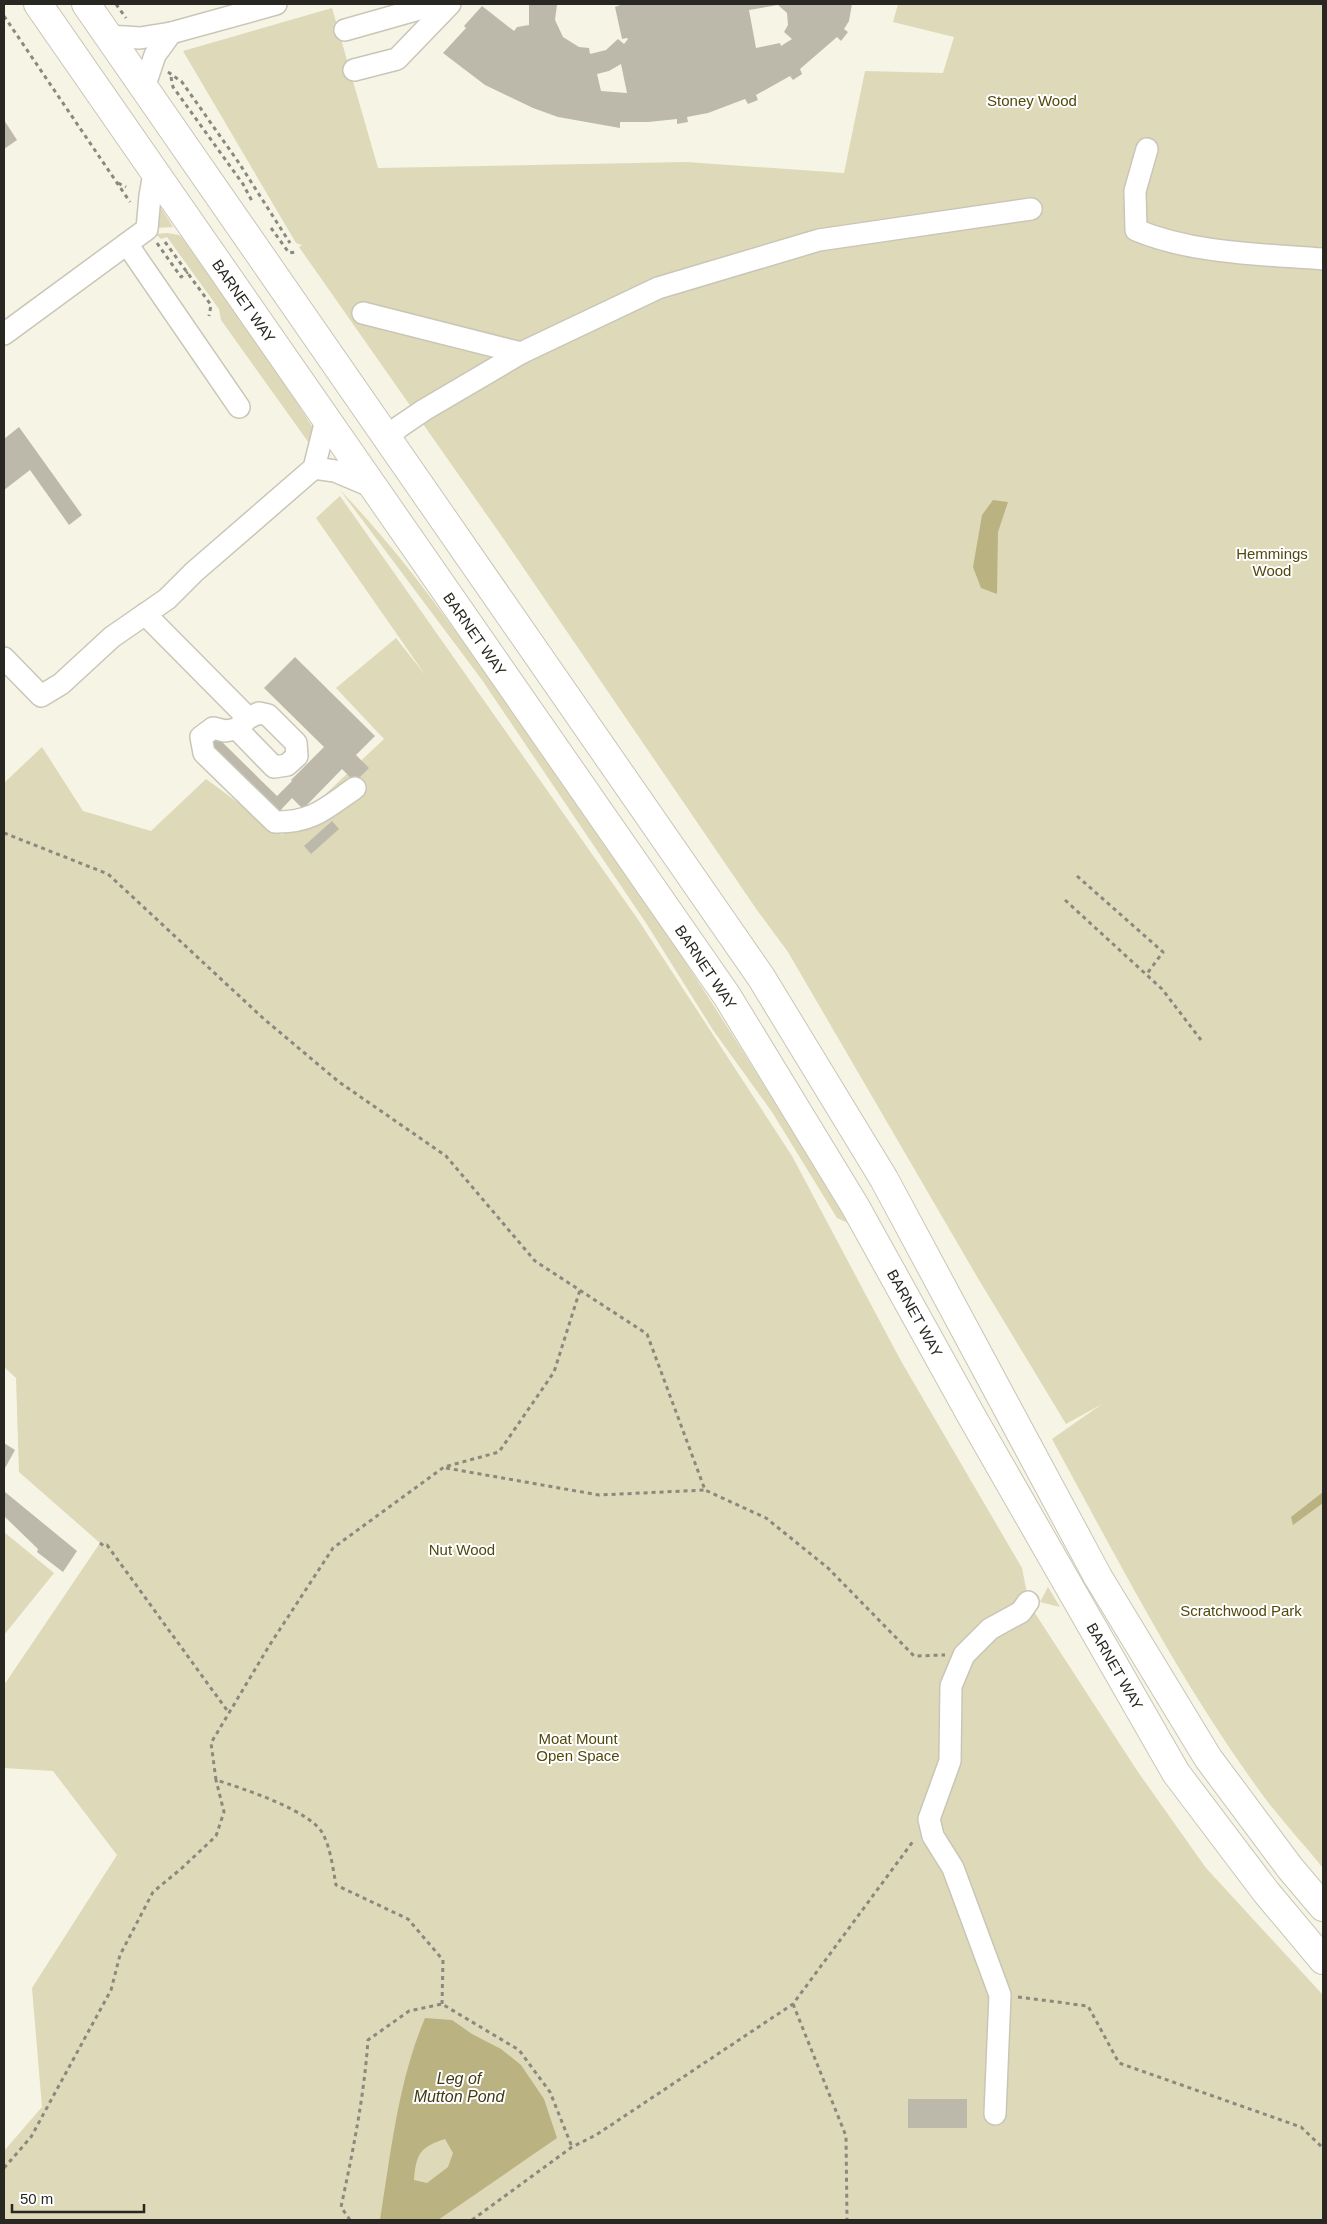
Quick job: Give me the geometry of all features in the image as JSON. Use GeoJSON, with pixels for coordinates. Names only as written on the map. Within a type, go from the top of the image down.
{"type":"FeatureCollection","features":[{"type":"Feature","properties":{"kind":"highway","name":"BARNET WAY"},"geometry":{"type":"LineString","coordinates":[[38,4],[727,996],[855,1206],[977,1426],[1176,1773],[1266,1892],[1323,1960]]}},
{"type":"Feature","properties":{"kind":"highway","name":"BARNET WAY"},"geometry":{"type":"LineString","coordinates":[[86,4],[761,976],[884,1179],[1098,1577],[1208,1758],[1290,1868],[1323,1907]]}},
{"type":"Feature","properties":{"kind":"street"},"geometry":{"type":"LineString","coordinates":[[108,36],[140,38],[171,33],[276,4]]}},
{"type":"Feature","properties":{"kind":"street"},"geometry":{"type":"LineString","coordinates":[[345,30],[437,4]]}},
{"type":"Feature","properties":{"kind":"street"},"geometry":{"type":"LineString","coordinates":[[354,70],[397,59],[450,4]]}},
{"type":"Feature","properties":{"kind":"street"},"geometry":{"type":"LineString","coordinates":[[144,88],[155,55],[171,33]]}},
{"type":"Feature","properties":{"kind":"street"},"geometry":{"type":"LineString","coordinates":[[1147,149],[1136,191],[1136,230],[1156,238],[1207,249],[1323,259]]}},
{"type":"Feature","properties":{"kind":"street"},"geometry":{"type":"LineString","coordinates":[[4,334],[126,244],[151,235],[150,196],[154,173]]}},
{"type":"Feature","properties":{"kind":"street"},"geometry":{"type":"LineString","coordinates":[[388,438],[399,427],[424,410],[521,353],[658,288],[818,240],[1031,209]]}},
{"type":"Feature","properties":{"kind":"street"},"geometry":{"type":"LineString","coordinates":[[126,244],[239,407]]}},
{"type":"Feature","properties":{"kind":"street"},"geometry":{"type":"LineString","coordinates":[[363,313],[521,353]]}},
{"type":"Feature","properties":{"kind":"street"},"geometry":{"type":"LineString","coordinates":[[4,658],[41,696],[61,684],[112,637],[167,599],[194,572],[314,468],[326,420]]}},
{"type":"Feature","properties":{"kind":"street"},"geometry":{"type":"LineString","coordinates":[[314,468],[335,471],[373,487]]}},
{"type":"Feature","properties":{"kind":"street"},"geometry":{"type":"LineString","coordinates":[[145,614],[242,724],[225,731],[213,728],[201,737],[204,753],[276,822],[292,822],[314,816],[355,788]]}},
{"type":"Feature","properties":{"kind":"street"},"geometry":{"type":"LineString","coordinates":[[995,2114],[1000,1995],[953,1868],[933,1836],[929,1819],[950,1761],[951,1686],[964,1655],[990,1629],[1021,1612],[1028,1602]]}},
{"type":"Feature","properties":{"kind":"path"},"geometry":{"type":"LineString","coordinates":[[4,16],[132,205]]}},
{"type":"Feature","properties":{"kind":"path"},"geometry":{"type":"LineString","coordinates":[[258,210],[243,184],[173,86],[171,76],[182,82],[239,163],[290,244]]}},
{"type":"Feature","properties":{"kind":"path"},"geometry":{"type":"LineString","coordinates":[[118,183],[126,188]]}},
{"type":"Feature","properties":{"kind":"path"},"geometry":{"type":"LineString","coordinates":[[268,224],[289,253],[296,252]]}},
{"type":"Feature","properties":{"kind":"path"},"geometry":{"type":"LineString","coordinates":[[151,235],[181,277],[188,272]]}},
{"type":"Feature","properties":{"kind":"path","name":"BARNET WAY"},"geometry":{"type":"LineString","coordinates":[[165,242],[211,305],[209,316]]}},
{"type":"Feature","properties":{"kind":"path"},"geometry":{"type":"LineString","coordinates":[[4,833],[108,874],[264,1019],[339,1082],[446,1156],[535,1261],[646,1334],[706,1490]]}},
{"type":"Feature","properties":{"kind":"path"},"geometry":{"type":"LineString","coordinates":[[1077,876],[1163,952],[1146,974]]}},
{"type":"Feature","properties":{"kind":"path"},"geometry":{"type":"LineString","coordinates":[[1065,900],[1162,989],[1201,1040]]}},
{"type":"Feature","properties":{"kind":"path"},"geometry":{"type":"LineString","coordinates":[[4,2168],[31,2137],[41,2120],[111,1990],[120,1955],[153,1892],[216,1836],[224,1812],[216,1780],[211,1743],[269,1646],[333,1548],[444,1467],[499,1452],[554,1372],[580,1290]]}},
{"type":"Feature","properties":{"kind":"path"},"geometry":{"type":"LineString","coordinates":[[444,1467],[599,1495],[706,1490],[766,1518],[828,1568],[914,1656],[964,1655]]}},
{"type":"Feature","properties":{"kind":"path"},"geometry":{"type":"LineString","coordinates":[[100,1543],[104,1546],[107,1544],[229,1713]]}},
{"type":"Feature","properties":{"kind":"path"},"geometry":{"type":"LineString","coordinates":[[216,1780],[259,1794],[314,1822],[324,1835],[336,1885],[408,1918],[443,1960],[442,2004]]}},
{"type":"Feature","properties":{"kind":"path"},"geometry":{"type":"LineString","coordinates":[[472,2220],[572,2147],[596,2135],[793,2004],[929,1819]]}},
{"type":"Feature","properties":{"kind":"path"},"geometry":{"type":"LineString","coordinates":[[1000,1995],[1088,2006],[1119,2063],[1301,2127],[1323,2148]]}},
{"type":"Feature","properties":{"kind":"path"},"geometry":{"type":"LineString","coordinates":[[350,2220],[341,2207],[365,2080],[368,2040],[409,2010],[442,2004],[519,2050],[550,2092],[572,2147]]}},
{"type":"Feature","properties":{"kind":"path"},"geometry":{"type":"LineString","coordinates":[[793,2004],[846,2136],[847,2220]]}},
{"type":"Feature","properties":{"kind":"green space"},"geometry":{"type":"Polygon","coordinates":[[[898,4],[1323,4],[1323,1868],[1267,1801],[1207,1714],[1127,1578],[1052,1439],[1102,1404],[1066,1424],[976,1275],[788,952],[757,910],[503,538],[299,247],[302,245],[296,243],[183,51],[332,8],[378,168],[686,162],[844,173],[865,71],[943,73],[954,37],[893,22],[898,4]]]}},
{"type":"Feature","properties":{"kind":"green space"},"geometry":{"type":"Polygon","coordinates":[[[158,203],[173,227],[156,228],[158,203]]]}},
{"type":"Feature","properties":{"kind":"green space"},"geometry":{"type":"Polygon","coordinates":[[[156,234],[179,235],[183,239],[278,373],[315,431],[314,450],[221,320],[219,309],[167,237],[161,239],[156,234]]]}},
{"type":"Feature","properties":{"kind":"green space"},"geometry":{"type":"Polygon","coordinates":[[[340,490],[365,516],[433,600],[604,840],[729,1030],[848,1223],[837,1218],[772,1112],[713,1030],[646,923],[482,680],[340,490]]]}},
{"type":"Feature","properties":{"kind":"green space","name":"Nut Wood"},"geometry":{"type":"Polygon","coordinates":[[[340,496],[637,918],[792,1156],[901,1361],[1022,1568],[1029,1604],[1138,1772],[1206,1868],[1323,1995],[1323,2220],[4,2220],[4,2151],[42,2107],[32,1988],[117,1855],[53,1771],[4,1768],[4,1685],[100,1543],[19,1472],[16,1378],[4,1367],[4,783],[42,747],[83,811],[151,831],[206,779],[282,835],[384,739],[336,688],[396,638],[426,676],[316,518],[340,496]]]}},
{"type":"Feature","properties":{"kind":"green space"},"geometry":{"type":"Polygon","coordinates":[[[4,1532],[54,1573],[4,1635],[4,1532]]]}},
{"type":"Feature","properties":{"kind":"green space"},"geometry":{"type":"Polygon","coordinates":[[[1048,1587],[1060,1607],[1040,1602],[1048,1587]]]}},
{"type":"Feature","properties":{"kind":"water"},"geometry":{"type":"Polygon","coordinates":[[[993,500],[1008,502],[998,532],[997,594],[981,588],[973,567],[982,515],[993,500]]]}},
{"type":"Feature","properties":{"kind":"water"},"geometry":{"type":"Polygon","coordinates":[[[1323,1492],[1323,1503],[1293,1525],[1291,1517],[1323,1492]]]}},
{"type":"Feature","properties":{"kind":"water","name":"Leg of Mutton Pond"},"geometry":{"type":"Polygon","coordinates":[[[425,2018],[452,2020],[472,2034],[501,2049],[521,2065],[544,2099],[557,2138],[438,2220],[380,2220],[396,2117],[416,2042],[425,2018]],[[445,2139],[430,2145],[418,2158],[414,2180],[427,2183],[448,2167],[453,2153],[445,2139]]]}},
{"type":"Feature","properties":{"kind":"building"},"geometry":{"type":"Polygon","coordinates":[[[529,4],[557,5],[555,20],[563,37],[579,47],[589,48],[590,54],[606,50],[618,39],[624,44],[628,39],[622,39],[615,7],[623,4],[852,4],[849,21],[844,29],[848,32],[841,41],[837,37],[800,69],[802,74],[793,80],[790,76],[756,95],[758,100],[748,104],[745,99],[708,113],[687,117],[688,122],[677,124],[677,119],[620,122],[620,128],[558,117],[533,108],[485,85],[443,53],[466,28],[464,26],[482,6],[514,31],[517,27],[529,25],[529,4]],[[778,5],[749,10],[756,48],[780,43],[781,46],[792,39],[784,32],[788,25],[787,13],[778,5]],[[621,64],[609,71],[597,74],[601,91],[627,93],[621,64]]]}},
{"type":"Feature","properties":{"kind":"building"},"geometry":{"type":"Polygon","coordinates":[[[4,120],[17,140],[4,149],[4,120]]]}},
{"type":"Feature","properties":{"kind":"building"},"geometry":{"type":"Polygon","coordinates":[[[19,427],[82,515],[69,525],[30,470],[4,490],[4,439],[19,427]]]}},
{"type":"Feature","properties":{"kind":"building"},"geometry":{"type":"Polygon","coordinates":[[[295,657],[375,736],[356,755],[369,768],[355,782],[342,769],[303,809],[292,798],[277,814],[208,746],[217,737],[277,796],[292,781],[324,747],[264,688],[295,657]]]}},
{"type":"Feature","properties":{"kind":"building"},"geometry":{"type":"Polygon","coordinates":[[[332,821],[339,829],[311,854],[304,846],[332,821]]]}},
{"type":"Feature","properties":{"kind":"building"},"geometry":{"type":"Polygon","coordinates":[[[4,1443],[15,1450],[4,1470],[4,1443]]]}},
{"type":"Feature","properties":{"kind":"building"},"geometry":{"type":"Polygon","coordinates":[[[5,1492],[77,1551],[63,1572],[37,1552],[38,1549],[5,1517],[4,1519],[5,1492]]]}},
{"type":"Feature","properties":{"kind":"building"},"geometry":{"type":"Polygon","coordinates":[[[908,2099],[967,2099],[967,2128],[908,2128],[908,2099]]]}},
{"type":"Feature","properties":{"kind":"park label","name":"Stoney Wood"},"geometry":{"type":"Point","coordinates":[1032,100]}},
{"type":"Feature","properties":{"kind":"park label","name":"Hemmings Wood"},"geometry":{"type":"Point","coordinates":[1272,562]}},
{"type":"Feature","properties":{"kind":"park label","name":"Scratchwood Park"},"geometry":{"type":"Point","coordinates":[1241,1610]}},
{"type":"Feature","properties":{"kind":"park label","name":"Moat Mount Open Space"},"geometry":{"type":"Point","coordinates":[578,1746]}}]}
